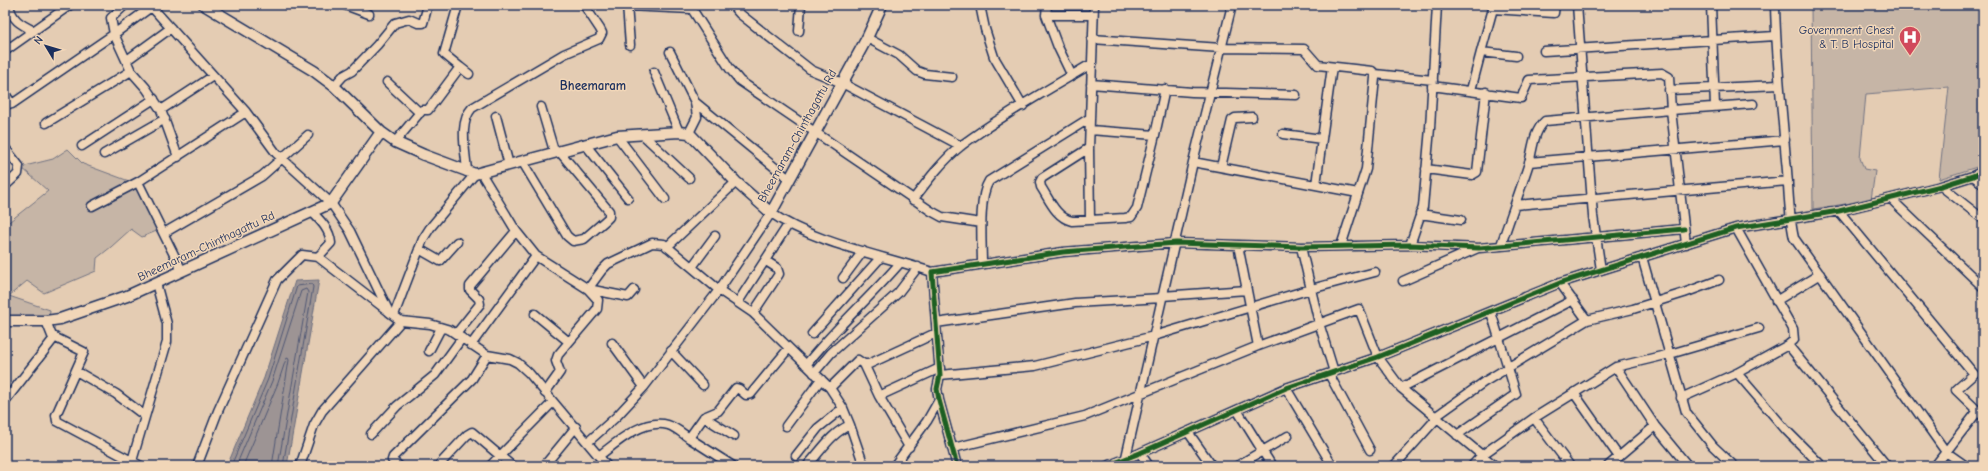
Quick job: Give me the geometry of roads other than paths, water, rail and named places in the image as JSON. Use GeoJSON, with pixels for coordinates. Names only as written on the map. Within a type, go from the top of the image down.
{"type":"FeatureCollection","features":[{"type":"Feature","properties":{"kind":"street"},"geometry":{"type":"LineString","coordinates":[[9,5],[11,15],[17,23],[34,31]]}},
{"type":"Feature","properties":{"kind":"street"},"geometry":{"type":"LineString","coordinates":[[5,51],[70,5]]}},
{"type":"Feature","properties":{"kind":"street"},"geometry":{"type":"LineString","coordinates":[[125,5],[111,18],[114,34],[131,70],[162,110],[178,156]]}},
{"type":"Feature","properties":{"kind":"street"},"geometry":{"type":"LineString","coordinates":[[205,5],[314,71],[334,86],[381,132],[395,142],[424,156],[475,173],[617,136],[684,132],[697,117],[694,102],[670,52]]}},
{"type":"Feature","properties":{"kind":"street"},"geometry":{"type":"LineString","coordinates":[[345,5],[369,14]]}},
{"type":"Feature","properties":{"kind":"street"},"geometry":{"type":"LineString","coordinates":[[334,86],[343,76],[352,71],[378,45],[395,23],[409,19],[418,23],[423,23],[428,5]]}},
{"type":"Feature","properties":{"kind":"street"},"geometry":{"type":"LineString","coordinates":[[458,5],[444,54],[469,74]]}},
{"type":"Feature","properties":{"kind":"street"},"geometry":{"type":"LineString","coordinates":[[544,393],[560,372],[556,361],[558,355],[595,313],[598,306],[598,300],[588,290],[536,256],[516,231],[475,173],[464,124],[467,113],[472,108],[564,54],[598,39],[602,33],[584,5]]}},
{"type":"Feature","properties":{"kind":"street"},"geometry":{"type":"LineString","coordinates":[[630,45],[627,5],[692,9],[730,69],[740,81],[756,93],[815,131],[913,200],[942,217],[981,223]]}},
{"type":"Feature","properties":{"kind":"street"},"geometry":{"type":"LineString","coordinates":[[732,5],[740,14],[811,70],[842,83],[961,146]]}},
{"type":"Feature","properties":{"kind":"street"},"geometry":{"type":"LineString","coordinates":[[799,31],[801,5]]}},
{"type":"Feature","properties":{"kind":"street","name":"Bheemaram-Chinthagattu Rd"},"geometry":{"type":"LineString","coordinates":[[684,132],[771,213],[867,38],[882,5]]}},
{"type":"Feature","properties":{"kind":"street"},"geometry":{"type":"LineString","coordinates":[[980,5],[985,30],[994,57],[1023,106]]}},
{"type":"Feature","properties":{"kind":"street"},"geometry":{"type":"LineString","coordinates":[[1047,5],[1046,15],[1058,47],[1072,76]]}},
{"type":"Feature","properties":{"kind":"street"},"geometry":{"type":"LineString","coordinates":[[1090,220],[1089,148],[1094,5]]}},
{"type":"Feature","properties":{"kind":"street"},"geometry":{"type":"LineString","coordinates":[[1125,463],[1162,297],[1176,243],[1193,162],[1212,92],[1232,5]]}},
{"type":"Feature","properties":{"kind":"street"},"geometry":{"type":"LineString","coordinates":[[1410,245],[1423,207],[1433,83],[1437,5]]}},
{"type":"Feature","properties":{"kind":"street"},"geometry":{"type":"LineString","coordinates":[[1471,90],[1494,7],[1554,13],[1555,5]]}},
{"type":"Feature","properties":{"kind":"street"},"geometry":{"type":"LineString","coordinates":[[1577,5],[1579,49],[1595,238],[1601,270]]}},
{"type":"Feature","properties":{"kind":"street"},"geometry":{"type":"LineString","coordinates":[[1711,5],[1715,106]]}},
{"type":"Feature","properties":{"kind":"street"},"geometry":{"type":"LineString","coordinates":[[1775,5],[1775,36],[1785,140],[1789,218],[1794,238],[1946,452],[1966,466]]}},
{"type":"Feature","properties":{"kind":"street"},"geometry":{"type":"LineString","coordinates":[[5,108],[114,34],[150,6],[246,112],[276,154],[331,203],[350,231],[392,314]]}},
{"type":"Feature","properties":{"kind":"street"},"geometry":{"type":"LineString","coordinates":[[1046,15],[1094,15]]}},
{"type":"Feature","properties":{"kind":"street"},"geometry":{"type":"LineString","coordinates":[[127,60],[171,28]]}},
{"type":"Feature","properties":{"kind":"street"},"geometry":{"type":"LineString","coordinates":[[1544,51],[1775,36]]}},
{"type":"Feature","properties":{"kind":"street"},"geometry":{"type":"LineString","coordinates":[[867,38],[899,55],[917,71],[926,74],[952,77]]}},
{"type":"Feature","properties":{"kind":"street"},"geometry":{"type":"LineString","coordinates":[[1092,39],[1221,48],[1304,49],[1318,65],[1332,68],[1366,70],[1375,74],[1521,98],[1529,80],[1662,73],[1669,77],[1679,190],[1686,244]]}},
{"type":"Feature","properties":{"kind":"street"},"geometry":{"type":"LineString","coordinates":[[1481,52],[1516,56]]}},
{"type":"Feature","properties":{"kind":"street"},"geometry":{"type":"LineString","coordinates":[[913,200],[934,172],[961,146],[1091,64]]}},
{"type":"Feature","properties":{"kind":"street"},"geometry":{"type":"LineString","coordinates":[[395,142],[422,110],[428,110],[460,67]]}},
{"type":"Feature","properties":{"kind":"street"},"geometry":{"type":"LineString","coordinates":[[1316,185],[1332,68]]}},
{"type":"Feature","properties":{"kind":"street"},"geometry":{"type":"LineString","coordinates":[[46,123],[131,70]]}},
{"type":"Feature","properties":{"kind":"street"},"geometry":{"type":"LineString","coordinates":[[654,72],[684,132]]}},
{"type":"Feature","properties":{"kind":"street"},"geometry":{"type":"LineString","coordinates":[[1341,246],[1366,169],[1375,74]]}},
{"type":"Feature","properties":{"kind":"street"},"geometry":{"type":"LineString","coordinates":[[162,110],[213,76]]}},
{"type":"Feature","properties":{"kind":"street"},"geometry":{"type":"LineString","coordinates":[[387,82],[420,112]]}},
{"type":"Feature","properties":{"kind":"street"},"geometry":{"type":"LineString","coordinates":[[1091,84],[1192,92],[1296,95]]}},
{"type":"Feature","properties":{"kind":"street"},"geometry":{"type":"LineString","coordinates":[[1669,90],[1714,87],[1779,86]]}},
{"type":"Feature","properties":{"kind":"street"},"geometry":{"type":"LineString","coordinates":[[1089,148],[1042,178],[1040,182],[1061,217],[1072,221],[1125,218],[1134,213],[1155,135],[1165,89]]}},
{"type":"Feature","properties":{"kind":"street"},"geometry":{"type":"LineString","coordinates":[[1426,169],[1472,175],[1477,172],[1486,92]]}},
{"type":"Feature","properties":{"kind":"street"},"geometry":{"type":"LineString","coordinates":[[5,94],[12,104]]}},
{"type":"Feature","properties":{"kind":"street"},"geometry":{"type":"LineString","coordinates":[[82,146],[154,99]]}},
{"type":"Feature","properties":{"kind":"street"},"geometry":{"type":"LineString","coordinates":[[694,102],[789,179]]}},
{"type":"Feature","properties":{"kind":"street"},"geometry":{"type":"LineString","coordinates":[[1501,245],[1529,162],[1536,134],[1540,126],[1545,121],[1753,104]]}},
{"type":"Feature","properties":{"kind":"street"},"geometry":{"type":"LineString","coordinates":[[522,160],[567,236],[573,241],[580,241],[609,217],[609,211],[556,151],[542,107]]}},
{"type":"Feature","properties":{"kind":"street"},"geometry":{"type":"LineString","coordinates":[[92,206],[138,182],[246,112]]}},
{"type":"Feature","properties":{"kind":"street"},"geometry":{"type":"LineString","coordinates":[[496,116],[509,164]]}},
{"type":"Feature","properties":{"kind":"street"},"geometry":{"type":"LineString","coordinates":[[982,264],[981,223],[986,188],[989,181],[1090,118]]}},
{"type":"Feature","properties":{"kind":"street"},"geometry":{"type":"LineString","coordinates":[[1221,167],[1232,120],[1236,118],[1252,118]]}},
{"type":"Feature","properties":{"kind":"street"},"geometry":{"type":"LineString","coordinates":[[104,154],[165,119]]}},
{"type":"Feature","properties":{"kind":"street"},"geometry":{"type":"LineString","coordinates":[[1090,130],[1155,135]]}},
{"type":"Feature","properties":{"kind":"street","name":"Bheemaram-Chinthagattu Rd"},"geometry":{"type":"LineString","coordinates":[[5,321],[46,321],[87,310],[127,296],[331,203],[381,132]]}},
{"type":"Feature","properties":{"kind":"street"},"geometry":{"type":"LineString","coordinates":[[642,134],[689,178]]}},
{"type":"Feature","properties":{"kind":"street"},"geometry":{"type":"LineString","coordinates":[[1283,134],[1322,139]]}},
{"type":"Feature","properties":{"kind":"street"},"geometry":{"type":"LineString","coordinates":[[164,233],[262,176],[308,135]]}},
{"type":"Feature","properties":{"kind":"street"},"geometry":{"type":"LineString","coordinates":[[617,136],[665,199]]}},
{"type":"Feature","properties":{"kind":"street"},"geometry":{"type":"LineString","coordinates":[[1529,162],[1785,140]]}},
{"type":"Feature","properties":{"kind":"street"},"geometry":{"type":"LineString","coordinates":[[585,144],[628,198]]}},
{"type":"Feature","properties":{"kind":"street"},"geometry":{"type":"LineString","coordinates":[[5,148],[20,166],[18,174],[5,186]]}},
{"type":"Feature","properties":{"kind":"street"},"geometry":{"type":"LineString","coordinates":[[1193,162],[1358,193]]}},
{"type":"Feature","properties":{"kind":"street"},"geometry":{"type":"LineString","coordinates":[[1107,466],[1125,463],[1140,454],[1286,388],[1378,357],[1560,283],[1736,228],[1789,218],[1839,211],[1891,199],[1941,186],[1973,176],[1983,171]]}},
{"type":"Feature","properties":{"kind":"street"},"geometry":{"type":"LineString","coordinates":[[392,314],[419,249],[430,228],[475,173]]}},
{"type":"Feature","properties":{"kind":"street"},"geometry":{"type":"LineString","coordinates":[[1973,176],[1983,184]]}},
{"type":"Feature","properties":{"kind":"street"},"geometry":{"type":"LineString","coordinates":[[1515,205],[1788,181]]}},
{"type":"Feature","properties":{"kind":"street"},"geometry":{"type":"LineString","coordinates":[[138,182],[182,271]]}},
{"type":"Feature","properties":{"kind":"street"},"geometry":{"type":"LineString","coordinates":[[667,247],[736,182]]}},
{"type":"Feature","properties":{"kind":"street"},"geometry":{"type":"LineString","coordinates":[[1941,186],[1983,219]]}},
{"type":"Feature","properties":{"kind":"street"},"geometry":{"type":"LineString","coordinates":[[1891,199],[1983,287]]}},
{"type":"Feature","properties":{"kind":"street"},"geometry":{"type":"LineString","coordinates":[[1839,211],[1974,374],[1956,390],[1980,414],[1935,466]]}},
{"type":"Feature","properties":{"kind":"street"},"geometry":{"type":"LineString","coordinates":[[312,212],[324,224],[331,235],[331,243],[318,257]]}},
{"type":"Feature","properties":{"kind":"street"},"geometry":{"type":"LineString","coordinates":[[588,442],[616,417],[644,387],[670,351],[719,290],[771,213],[788,225],[825,239],[932,272],[1063,252],[1176,243],[1301,247],[1410,245],[1479,248],[1684,229]]}},
{"type":"Feature","properties":{"kind":"street"},"geometry":{"type":"LineString","coordinates":[[1420,214],[1461,220]]}},
{"type":"Feature","properties":{"kind":"street"},"geometry":{"type":"LineString","coordinates":[[738,302],[788,225]]}},
{"type":"Feature","properties":{"kind":"street"},"geometry":{"type":"LineString","coordinates":[[1681,398],[1737,373],[1788,345],[1794,340],[1792,329],[1736,228]]}},
{"type":"Feature","properties":{"kind":"street"},"geometry":{"type":"LineString","coordinates":[[371,434],[397,406],[435,374],[480,304],[479,299],[470,290],[470,286],[516,231]]}},
{"type":"Feature","properties":{"kind":"street"},"geometry":{"type":"LineString","coordinates":[[692,267],[715,236]]}},
{"type":"Feature","properties":{"kind":"street"},"geometry":{"type":"LineString","coordinates":[[419,249],[440,261],[458,242]]}},
{"type":"Feature","properties":{"kind":"street"},"geometry":{"type":"LineString","coordinates":[[588,290],[602,270],[620,258],[652,243],[658,242],[667,247],[719,290],[753,313],[830,388],[843,408],[864,466]]}},
{"type":"Feature","properties":{"kind":"street"},"geometry":{"type":"LineString","coordinates":[[1238,245],[1258,346]]}},
{"type":"Feature","properties":{"kind":"street"},"geometry":{"type":"LineString","coordinates":[[1301,247],[1332,373],[1370,450]]}},
{"type":"Feature","properties":{"kind":"street"},"geometry":{"type":"LineString","coordinates":[[1403,281],[1479,248]]}},
{"type":"Feature","properties":{"kind":"street"},"geometry":{"type":"LineString","coordinates":[[843,278],[863,250]]}},
{"type":"Feature","properties":{"kind":"street"},"geometry":{"type":"LineString","coordinates":[[197,466],[218,411],[277,280],[302,255],[318,257],[401,321],[430,324],[459,336],[487,355],[510,359],[518,363],[529,373],[544,393],[576,427],[607,466]]}},
{"type":"Feature","properties":{"kind":"street"},"geometry":{"type":"LineString","coordinates":[[472,345],[536,256]]}},
{"type":"Feature","properties":{"kind":"street"},"geometry":{"type":"LineString","coordinates":[[812,334],[881,257]]}},
{"type":"Feature","properties":{"kind":"street"},"geometry":{"type":"LineString","coordinates":[[1642,257],[1656,301],[1686,412],[1713,446],[1734,466]]}},
{"type":"Feature","properties":{"kind":"street"},"geometry":{"type":"LineString","coordinates":[[753,313],[779,274],[777,268],[766,261]]}},
{"type":"Feature","properties":{"kind":"street"},"geometry":{"type":"LineString","coordinates":[[806,365],[824,342],[900,263]]}},
{"type":"Feature","properties":{"kind":"street"},"geometry":{"type":"LineString","coordinates":[[814,373],[831,353],[898,293],[918,267]]}},
{"type":"Feature","properties":{"kind":"street"},"geometry":{"type":"LineString","coordinates":[[932,272],[940,372],[937,389],[957,466]]}},
{"type":"Feature","properties":{"kind":"street"},"geometry":{"type":"LineString","coordinates":[[879,396],[940,372],[1035,366],[1154,336],[1311,289],[1375,272]]}},
{"type":"Feature","properties":{"kind":"street"},"geometry":{"type":"LineString","coordinates":[[1776,301],[1820,274]]}},
{"type":"Feature","properties":{"kind":"street"},"geometry":{"type":"LineString","coordinates":[[1394,466],[1436,417],[1460,398],[1587,320],[1633,309],[1719,280]]}},
{"type":"Feature","properties":{"kind":"street"},"geometry":{"type":"LineString","coordinates":[[132,461],[167,342],[168,332],[165,315],[156,283]]}},
{"type":"Feature","properties":{"kind":"street"},"geometry":{"type":"LineString","coordinates":[[1560,283],[1587,320]]}},
{"type":"Feature","properties":{"kind":"street"},"geometry":{"type":"LineString","coordinates":[[588,290],[628,297],[634,290]]}},
{"type":"Feature","properties":{"kind":"street"},"geometry":{"type":"LineString","coordinates":[[936,323],[1075,303],[1247,290]]}},
{"type":"Feature","properties":{"kind":"street"},"geometry":{"type":"LineString","coordinates":[[1401,388],[1498,337],[1573,300]]}},
{"type":"Feature","properties":{"kind":"street"},"geometry":{"type":"LineString","coordinates":[[953,448],[1085,416],[1258,346],[1359,309],[1378,357],[1401,388],[1495,466]]}},
{"type":"Feature","properties":{"kind":"street"},"geometry":{"type":"LineString","coordinates":[[1458,435],[1516,394],[1491,312]]}},
{"type":"Feature","properties":{"kind":"street"},"geometry":{"type":"LineString","coordinates":[[535,314],[569,342]]}},
{"type":"Feature","properties":{"kind":"street"},"geometry":{"type":"LineString","coordinates":[[46,321],[50,334],[84,352],[56,415],[58,421],[141,466]]}},
{"type":"Feature","properties":{"kind":"street"},"geometry":{"type":"LineString","coordinates":[[300,466],[314,425],[322,411],[401,321]]}},
{"type":"Feature","properties":{"kind":"street"},"geometry":{"type":"LineString","coordinates":[[429,351],[441,328]]}},
{"type":"Feature","properties":{"kind":"street"},"geometry":{"type":"LineString","coordinates":[[1472,466],[1482,455],[1534,418],[1616,367],[1670,354],[1759,328]]}},
{"type":"Feature","properties":{"kind":"street"},"geometry":{"type":"LineString","coordinates":[[830,388],[857,360],[864,364],[869,364],[936,333]]}},
{"type":"Feature","properties":{"kind":"street"},"geometry":{"type":"LineString","coordinates":[[5,402],[54,337]]}},
{"type":"Feature","properties":{"kind":"street"},"geometry":{"type":"LineString","coordinates":[[612,343],[644,387]]}},
{"type":"Feature","properties":{"kind":"street"},"geometry":{"type":"LineString","coordinates":[[1788,345],[1885,465]]}},
{"type":"Feature","properties":{"kind":"street"},"geometry":{"type":"LineString","coordinates":[[689,438],[704,417],[718,411],[736,388],[746,395],[751,394],[789,348]]}},
{"type":"Feature","properties":{"kind":"street"},"geometry":{"type":"LineString","coordinates":[[670,351],[703,385]]}},
{"type":"Feature","properties":{"kind":"street"},"geometry":{"type":"LineString","coordinates":[[399,466],[392,460],[392,457],[472,379],[487,355]]}},
{"type":"Feature","properties":{"kind":"street"},"geometry":{"type":"LineString","coordinates":[[864,364],[879,396],[909,447]]}},
{"type":"Feature","properties":{"kind":"street"},"geometry":{"type":"LineString","coordinates":[[1616,367],[1655,426],[1685,465]]}},
{"type":"Feature","properties":{"kind":"street"},"geometry":{"type":"LineString","coordinates":[[76,371],[116,394],[145,416]]}},
{"type":"Feature","properties":{"kind":"street"},"geometry":{"type":"LineString","coordinates":[[1737,373],[1786,430],[1822,466]]}},
{"type":"Feature","properties":{"kind":"street"},"geometry":{"type":"LineString","coordinates":[[786,426],[821,380]]}},
{"type":"Feature","properties":{"kind":"street"},"geometry":{"type":"LineString","coordinates":[[1286,388],[1332,465],[1330,466]]}},
{"type":"Feature","properties":{"kind":"street"},"geometry":{"type":"LineString","coordinates":[[1574,393],[1619,457]]}},
{"type":"Feature","properties":{"kind":"street"},"geometry":{"type":"LineString","coordinates":[[894,466],[909,447],[939,400]]}},
{"type":"Feature","properties":{"kind":"street"},"geometry":{"type":"LineString","coordinates":[[490,466],[553,402]]}},
{"type":"Feature","properties":{"kind":"street"},"geometry":{"type":"LineString","coordinates":[[796,456],[818,428],[843,408]]}},
{"type":"Feature","properties":{"kind":"street"},"geometry":{"type":"LineString","coordinates":[[1237,410],[1272,466]]}},
{"type":"Feature","properties":{"kind":"street"},"geometry":{"type":"LineString","coordinates":[[704,417],[734,436]]}},
{"type":"Feature","properties":{"kind":"street"},"geometry":{"type":"LineString","coordinates":[[1534,418],[1570,466]]}},
{"type":"Feature","properties":{"kind":"street"},"geometry":{"type":"LineString","coordinates":[[599,456],[622,439],[640,429],[666,424],[672,426],[733,466]]}},
{"type":"Feature","properties":{"kind":"street"},"geometry":{"type":"LineString","coordinates":[[807,466],[832,436],[840,429],[850,425]]}},
{"type":"Feature","properties":{"kind":"street"},"geometry":{"type":"LineString","coordinates":[[1608,466],[1655,426]]}},
{"type":"Feature","properties":{"kind":"street"},"geometry":{"type":"LineString","coordinates":[[544,466],[576,427]]}},
{"type":"Feature","properties":{"kind":"street"},"geometry":{"type":"LineString","coordinates":[[438,466],[467,435],[472,432],[512,466]]}},
{"type":"Feature","properties":{"kind":"street"},"geometry":{"type":"LineString","coordinates":[[1188,432],[1212,466]]}},
{"type":"Feature","properties":{"kind":"street"},"geometry":{"type":"LineString","coordinates":[[1237,466],[1288,436]]}},
{"type":"Feature","properties":{"kind":"street"},"geometry":{"type":"LineString","coordinates":[[1140,454],[1149,466]]}},
{"type":"Feature","properties":{"kind":"water"},"geometry":{"type":"Polygon","coordinates":[[[319,280],[287,466],[227,466],[264,378],[295,281],[319,280]]]}},
{"type":"Feature","properties":{"kind":"place","name":"Government Chest & T. B Hospital"},"geometry":{"type":"Point","coordinates":[1910,56]}},
{"type":"Feature","properties":{"kind":"district","name":"Bheemaram"},"geometry":{"type":"Point","coordinates":[593,85]}}]}
